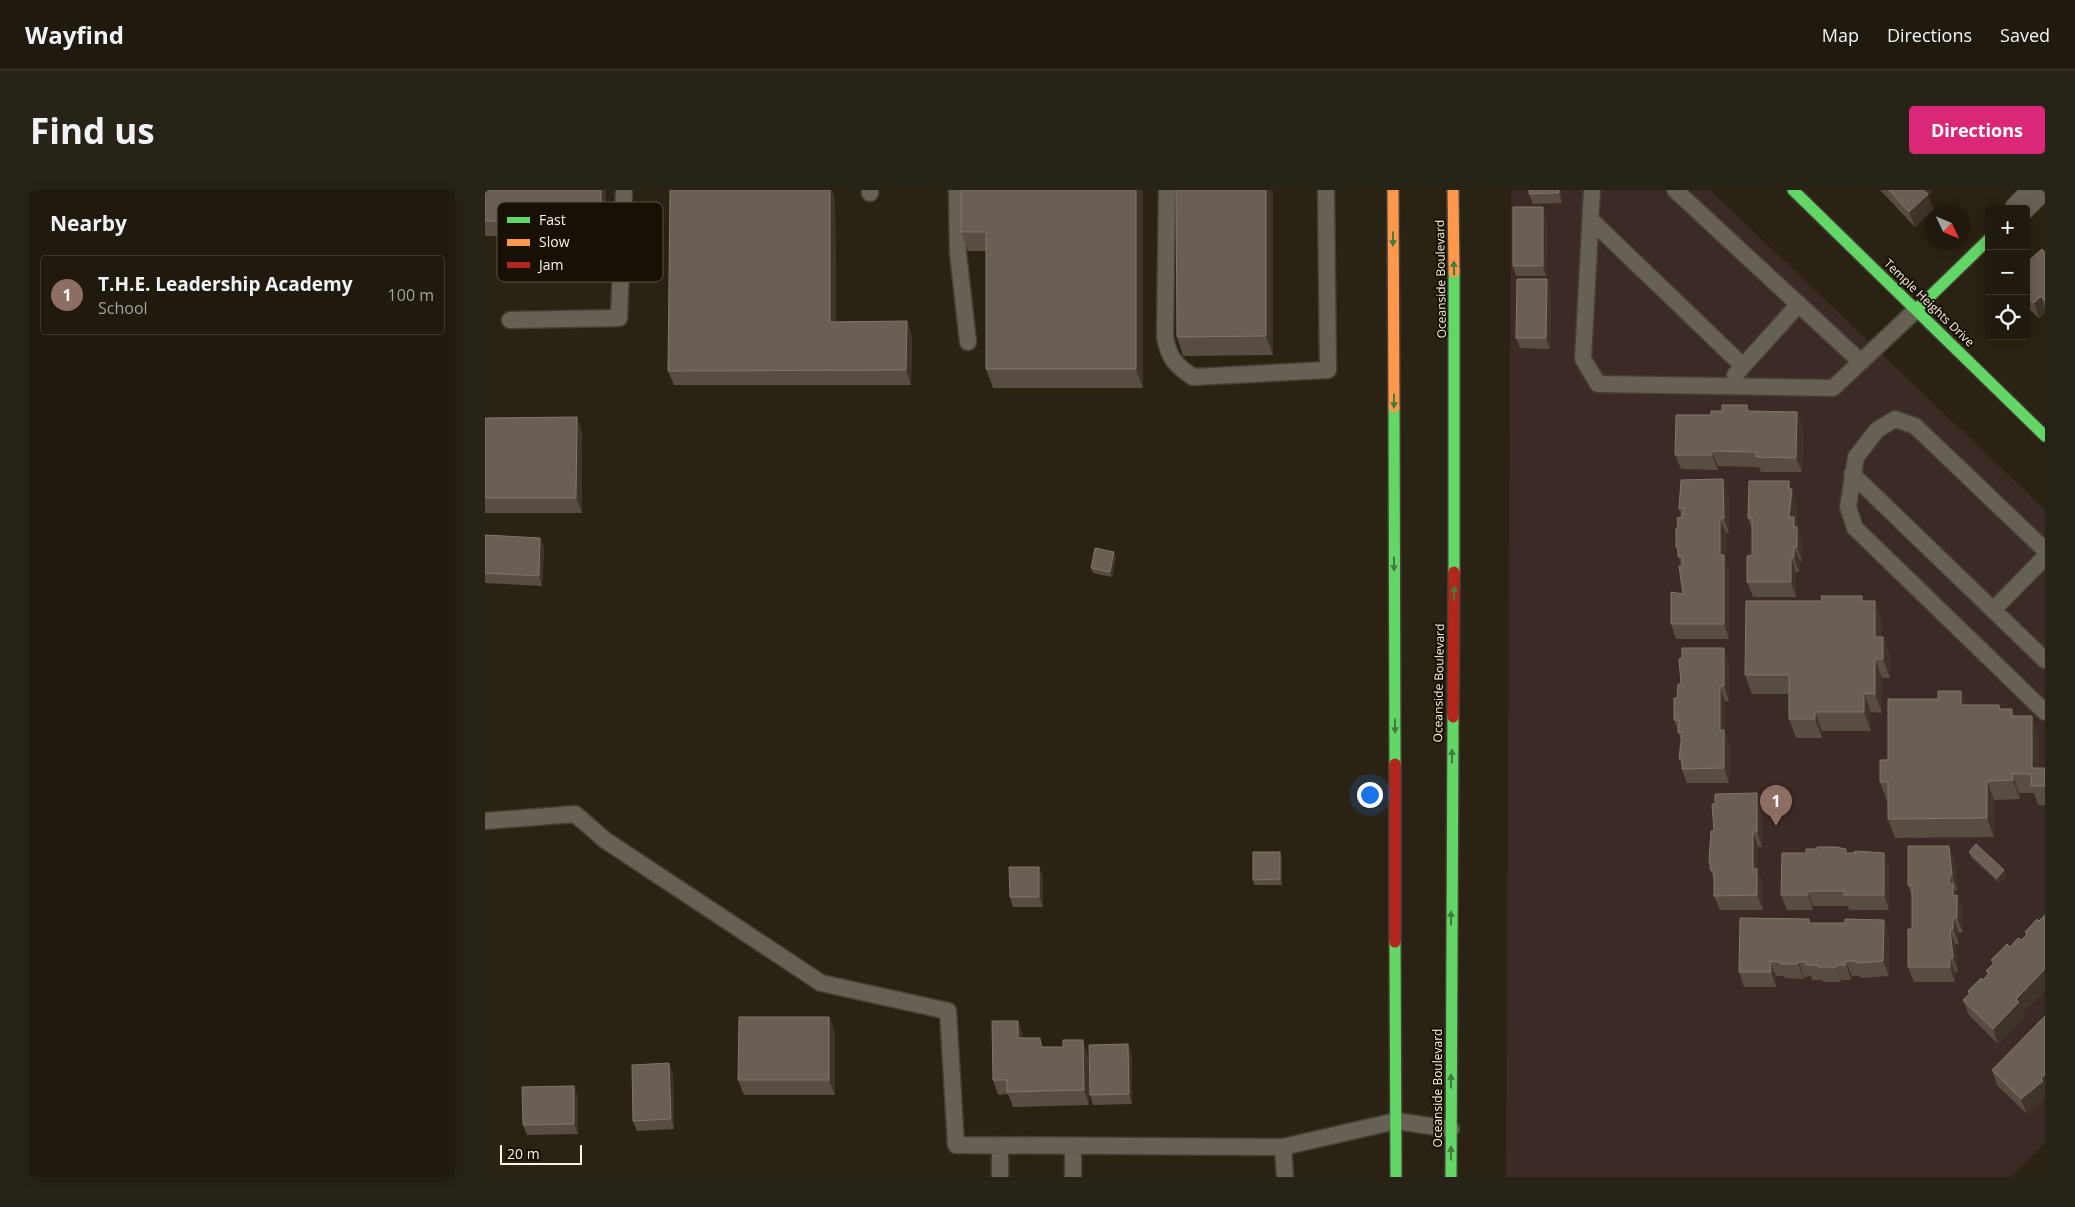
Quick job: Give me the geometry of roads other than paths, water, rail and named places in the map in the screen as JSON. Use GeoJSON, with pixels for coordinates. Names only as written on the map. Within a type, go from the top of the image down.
{"type":"FeatureCollection","features":[{"type":"Feature","properties":{"kind":"main road"},"geometry":{"type":"LineString","coordinates":[[1393,190],[1396,1177]]}},
{"type":"Feature","properties":{"kind":"main road","name":"Oceanside Boulevard"},"geometry":{"type":"LineString","coordinates":[[1451,1177],[1455,418],[1453,190]]}},
{"type":"Feature","properties":{"kind":"main road","name":"Temple Heights Drive"},"geometry":{"type":"LineString","coordinates":[[1793,190],[2045,436]]}},
{"type":"Feature","properties":{"kind":"main road"},"geometry":{"type":"LineString","coordinates":[[1917,309],[1985,243]]}},
{"type":"Feature","properties":{"kind":"street"},"geometry":{"type":"LineString","coordinates":[[2023,205],[2039,190]]}},
{"type":"Feature","properties":{"kind":"lane"},"geometry":{"type":"LineString","coordinates":[[957,190],[958,253],[968,342]]}},
{"type":"Feature","properties":{"kind":"lane"},"geometry":{"type":"LineString","coordinates":[[1167,190],[1165,336],[1168,353],[1181,369],[1193,377],[1329,370],[1326,190]]}},
{"type":"Feature","properties":{"kind":"lane"},"geometry":{"type":"LineString","coordinates":[[1592,190],[1583,360],[1598,384],[1833,388],[1917,309]]}},
{"type":"Feature","properties":{"kind":"lane"},"geometry":{"type":"LineString","coordinates":[[1675,190],[1861,362]]}},
{"type":"Feature","properties":{"kind":"lane"},"geometry":{"type":"LineString","coordinates":[[1591,220],[1743,366]]}},
{"type":"Feature","properties":{"kind":"lane"},"geometry":{"type":"LineString","coordinates":[[510,320],[619,318],[620,282]]}},
{"type":"Feature","properties":{"kind":"lane"},"geometry":{"type":"LineString","coordinates":[[1725,386],[1799,304]]}},
{"type":"Feature","properties":{"kind":"lane"},"geometry":{"type":"LineString","coordinates":[[2045,550],[1915,426],[1895,419],[1877,430],[1856,456],[1847,507],[1855,528],[2045,712]]}},
{"type":"Feature","properties":{"kind":"lane"},"geometry":{"type":"LineString","coordinates":[[1852,474],[2045,660]]}},
{"type":"Feature","properties":{"kind":"lane"},"geometry":{"type":"LineString","coordinates":[[1993,610],[2045,556]]}},
{"type":"Feature","properties":{"kind":"lane"},"geometry":{"type":"LineString","coordinates":[[485,820],[575,814],[605,840],[821,983],[948,1011],[955,1145],[1283,1147],[1396,1121],[1451,1129]]}},
{"type":"Feature","properties":{"kind":"lane"},"geometry":{"type":"LineString","coordinates":[[1000,1146],[1000,1177]]}},
{"type":"Feature","properties":{"kind":"lane"},"geometry":{"type":"LineString","coordinates":[[1073,1146],[1073,1177]]}},
{"type":"Feature","properties":{"kind":"lane"},"geometry":{"type":"LineString","coordinates":[[1283,1147],[1285,1177]]}},
{"type":"Feature","properties":{"kind":"place","name":"T.H.E. Leadership Academy"},"geometry":{"type":"Point","coordinates":[1776,826]}}]}
